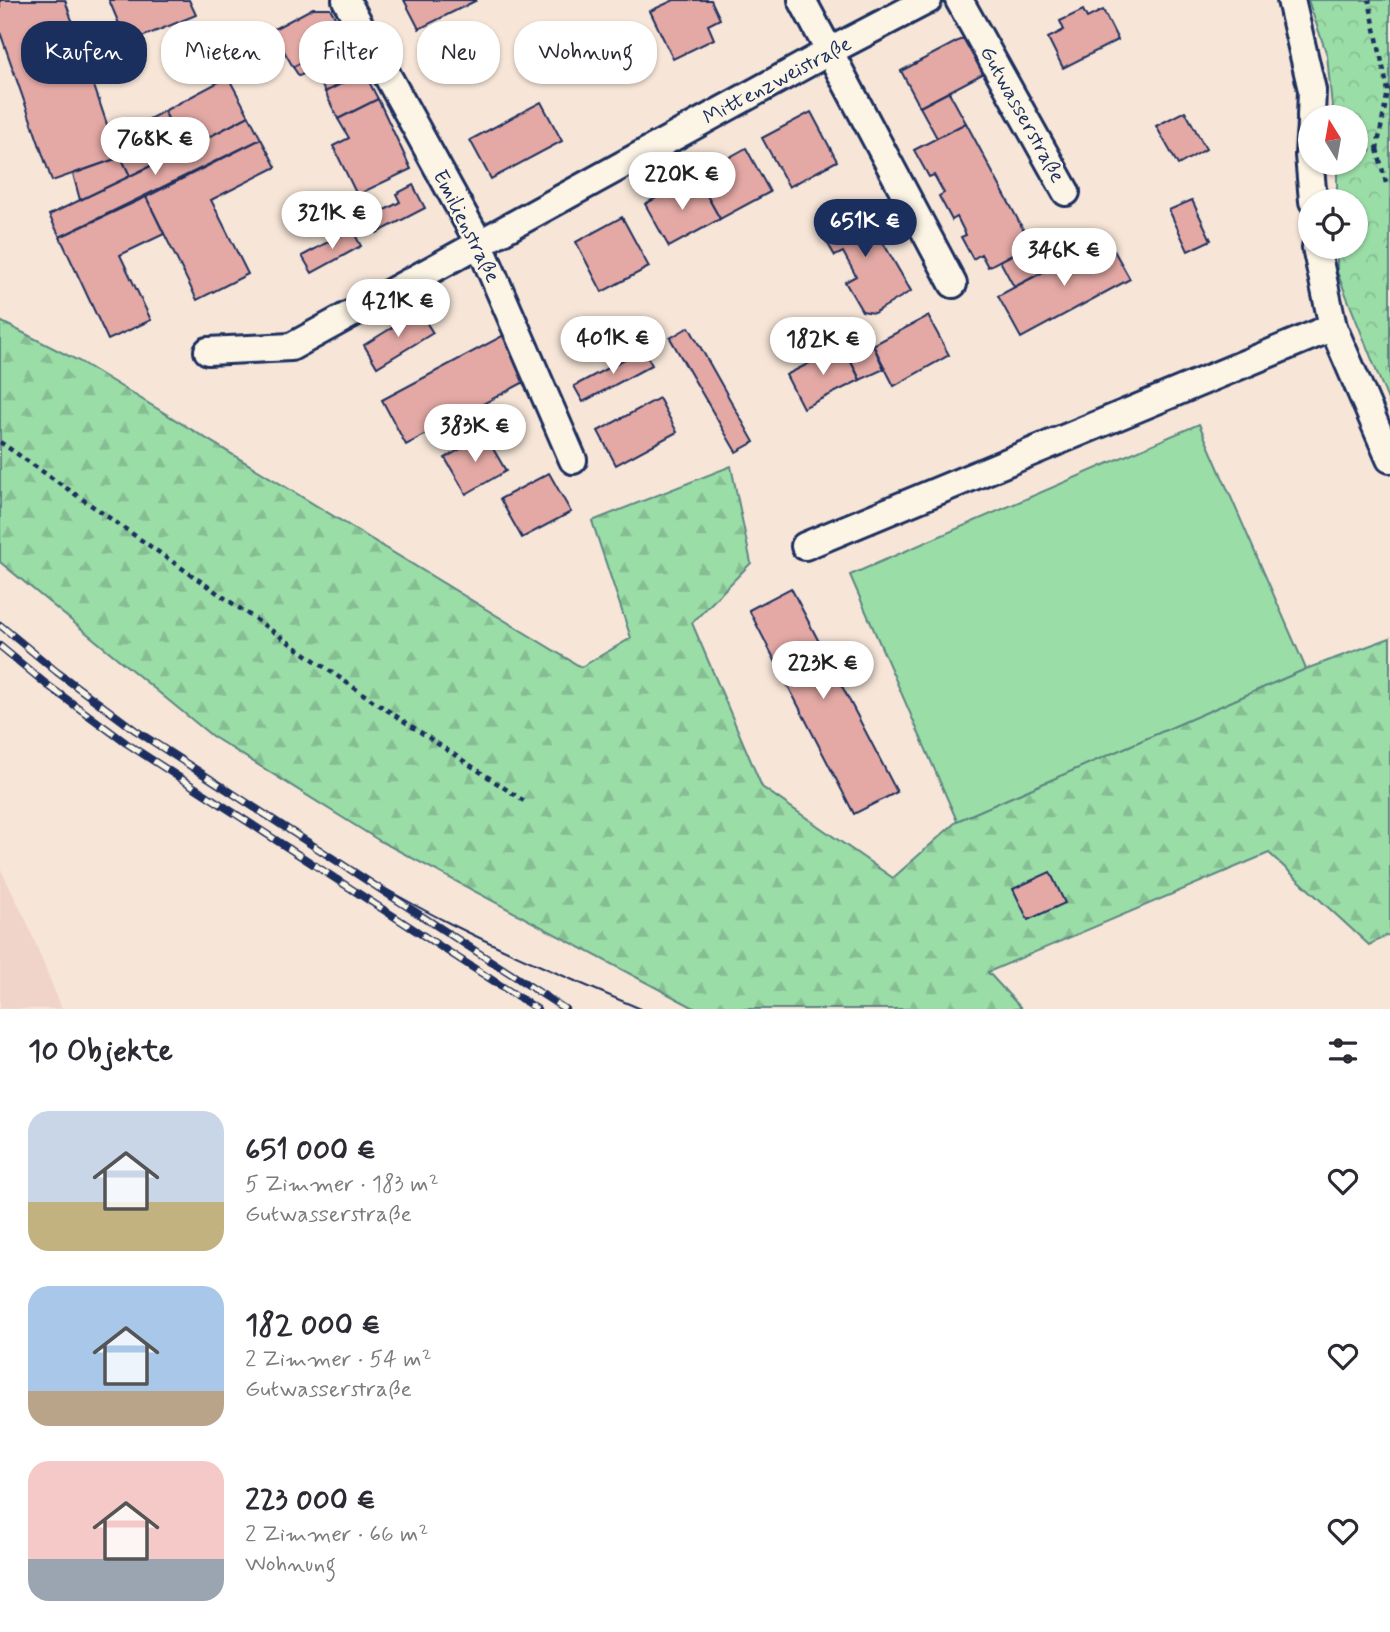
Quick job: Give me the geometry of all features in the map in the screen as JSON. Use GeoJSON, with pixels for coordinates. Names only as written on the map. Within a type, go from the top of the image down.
{"type":"FeatureCollection","features":[{"type":"Feature","properties":{"kind":"street","name":"Emilienstraße"},"geometry":{"type":"LineString","coordinates":[[346,0],[479,243],[573,460]]}},
{"type":"Feature","properties":{"kind":"street"},"geometry":{"type":"LineString","coordinates":[[802,0],[953,285]]}},
{"type":"Feature","properties":{"kind":"street","name":"Mittenzweistraße"},"geometry":{"type":"LineString","coordinates":[[208,351],[291,347],[928,0]]}},
{"type":"Feature","properties":{"kind":"street","name":"Gutwasserstraße"},"geometry":{"type":"LineString","coordinates":[[959,0],[1066,192]]}},
{"type":"Feature","properties":{"kind":"street"},"geometry":{"type":"LineString","coordinates":[[1291,0],[1312,90],[1311,105]]}},
{"type":"Feature","properties":{"kind":"street"},"geometry":{"type":"LineString","coordinates":[[1319,259],[1333,327],[1390,459]]}},
{"type":"Feature","properties":{"kind":"street"},"geometry":{"type":"LineString","coordinates":[[805,546],[1333,327]]}},
{"type":"Feature","properties":{"kind":"path"},"geometry":{"type":"LineString","coordinates":[[1369,0],[1388,90],[1377,149],[1386,183],[1390,184]]}},
{"type":"Feature","properties":{"kind":"path"},"geometry":{"type":"LineString","coordinates":[[1383,114],[1390,110]]}},
{"type":"Feature","properties":{"kind":"path"},"geometry":{"type":"LineString","coordinates":[[1368,150],[1377,149]]}},
{"type":"Feature","properties":{"kind":"path"},"geometry":{"type":"LineString","coordinates":[[0,442],[366,696],[524,800]]}},
{"type":"Feature","properties":{"kind":"shaded area"},"geometry":{"type":"Polygon","coordinates":[[[0,868],[26,920],[62,1009],[0,1009],[0,868]]]}},
{"type":"Feature","properties":{"kind":"green space"},"geometry":{"type":"Polygon","coordinates":[[[1308,0],[1390,0],[1390,405],[1337,272],[1337,259],[1368,259],[1368,189],[1337,189],[1337,175],[1368,175],[1368,105],[1332,105],[1327,55],[1308,0]]]}},
{"type":"Feature","properties":{"kind":"green space"},"geometry":{"type":"Polygon","coordinates":[[[0,321],[79,361],[581,667],[631,638],[592,521],[731,466],[751,563],[692,623],[762,787],[893,878],[957,821],[1306,669],[1390,638],[1390,934],[1369,945],[1269,853],[988,972],[1022,1009],[696,1009],[380,841],[212,736],[0,562],[0,321]]]}},
{"type":"Feature","properties":{"kind":"green space"},"geometry":{"type":"Polygon","coordinates":[[[1199,424],[1306,669],[957,821],[850,575],[1199,424]]]}},
{"type":"Feature","properties":{"kind":"building"},"geometry":{"type":"Polygon","coordinates":[[[0,0],[65,0],[72,21],[21,21],[21,84],[93,84],[121,157],[52,181],[0,32],[0,0]]]}},
{"type":"Feature","properties":{"kind":"building"},"geometry":{"type":"Polygon","coordinates":[[[109,0],[189,0],[196,15],[181,21],[161,21],[161,29],[147,35],[147,21],[118,21],[109,0]]]}},
{"type":"Feature","properties":{"kind":"building"},"geometry":{"type":"Polygon","coordinates":[[[404,0],[477,0],[435,21],[417,21],[417,25],[404,0]]]}},
{"type":"Feature","properties":{"kind":"building"},"geometry":{"type":"Polygon","coordinates":[[[674,0],[711,0],[720,19],[708,25],[714,39],[673,59],[650,11],[674,0]]]}},
{"type":"Feature","properties":{"kind":"building"},"geometry":{"type":"Polygon","coordinates":[[[313,8],[330,8],[337,21],[299,21],[299,64],[293,67],[285,53],[285,23],[313,8]]]}},
{"type":"Feature","properties":{"kind":"building"},"geometry":{"type":"Polygon","coordinates":[[[1083,10],[1087,18],[1103,10],[1118,40],[1063,68],[1048,38],[1064,30],[1060,21],[1083,10]]]}},
{"type":"Feature","properties":{"kind":"building"},"geometry":{"type":"Polygon","coordinates":[[[969,35],[988,71],[920,107],[901,71],[969,35]]]}},
{"type":"Feature","properties":{"kind":"building"},"geometry":{"type":"Polygon","coordinates":[[[299,64],[299,76],[293,67],[299,64]]]}},
{"type":"Feature","properties":{"kind":"building"},"geometry":{"type":"Polygon","coordinates":[[[215,84],[232,84],[249,116],[184,150],[164,111],[215,84]]]}},
{"type":"Feature","properties":{"kind":"building"},"geometry":{"type":"Polygon","coordinates":[[[321,84],[341,84],[325,92],[321,84]]]}},
{"type":"Feature","properties":{"kind":"building"},"geometry":{"type":"Polygon","coordinates":[[[341,84],[370,84],[378,99],[338,119],[325,92],[341,84]]]}},
{"type":"Feature","properties":{"kind":"building"},"geometry":{"type":"Polygon","coordinates":[[[949,92],[966,123],[937,138],[920,107],[949,92]]]}},
{"type":"Feature","properties":{"kind":"building"},"geometry":{"type":"Polygon","coordinates":[[[378,99],[411,169],[357,195],[333,146],[349,138],[338,119],[378,99]]]}},
{"type":"Feature","properties":{"kind":"building"},"geometry":{"type":"Polygon","coordinates":[[[541,102],[562,141],[491,179],[470,140],[541,102]]]}},
{"type":"Feature","properties":{"kind":"building"},"geometry":{"type":"Polygon","coordinates":[[[164,111],[184,150],[130,176],[112,139],[164,111]]]}},
{"type":"Feature","properties":{"kind":"building"},"geometry":{"type":"Polygon","coordinates":[[[1185,111],[1206,149],[1178,165],[1156,126],[1185,111]]]}},
{"type":"Feature","properties":{"kind":"building"},"geometry":{"type":"Polygon","coordinates":[[[811,112],[837,161],[789,187],[762,138],[811,112]]]}},
{"type":"Feature","properties":{"kind":"building"},"geometry":{"type":"Polygon","coordinates":[[[249,116],[261,139],[60,237],[49,215],[249,116]]]}},
{"type":"Feature","properties":{"kind":"building"},"geometry":{"type":"Polygon","coordinates":[[[966,123],[1031,244],[988,267],[981,254],[973,259],[961,237],[966,235],[957,217],[952,220],[939,196],[944,193],[934,175],[929,177],[914,150],[966,123]]]}},
{"type":"Feature","properties":{"kind":"building"},"geometry":{"type":"Polygon","coordinates":[[[261,139],[276,167],[211,200],[248,274],[197,300],[146,197],[261,139]]]}},
{"type":"Feature","properties":{"kind":"building"},"geometry":{"type":"Polygon","coordinates":[[[746,148],[770,192],[720,219],[696,176],[746,148]]]}},
{"type":"Feature","properties":{"kind":"building"},"geometry":{"type":"Polygon","coordinates":[[[121,157],[130,176],[80,200],[73,174],[121,157]]]}},
{"type":"Feature","properties":{"kind":"building"},"geometry":{"type":"Polygon","coordinates":[[[696,176],[720,219],[669,247],[645,204],[696,176]]]}},
{"type":"Feature","properties":{"kind":"building"},"geometry":{"type":"Polygon","coordinates":[[[413,185],[425,208],[377,233],[369,218],[400,202],[396,194],[413,185]]]}},
{"type":"Feature","properties":{"kind":"building"},"geometry":{"type":"Polygon","coordinates":[[[146,197],[164,234],[120,255],[151,320],[108,340],[60,237],[146,197]]]}},
{"type":"Feature","properties":{"kind":"building"},"geometry":{"type":"Polygon","coordinates":[[[1192,200],[1211,240],[1188,251],[1169,210],[1192,200]]]}},
{"type":"Feature","properties":{"kind":"building"},"geometry":{"type":"Polygon","coordinates":[[[859,201],[911,291],[874,313],[862,311],[845,282],[856,276],[843,252],[835,256],[817,225],[859,201]]]}},
{"type":"Feature","properties":{"kind":"building"},"geometry":{"type":"Polygon","coordinates":[[[622,217],[649,267],[602,292],[576,242],[622,217]]]}},
{"type":"Feature","properties":{"kind":"building"},"geometry":{"type":"Polygon","coordinates":[[[352,229],[361,246],[312,273],[302,256],[352,229]]]}},
{"type":"Feature","properties":{"kind":"building"},"geometry":{"type":"Polygon","coordinates":[[[1107,238],[1130,279],[1021,338],[998,296],[1107,238]]]}},
{"type":"Feature","properties":{"kind":"building"},"geometry":{"type":"Polygon","coordinates":[[[1027,247],[1041,273],[1014,287],[1000,261],[1027,247]]]}},
{"type":"Feature","properties":{"kind":"building"},"geometry":{"type":"Polygon","coordinates":[[[419,311],[433,333],[377,367],[364,345],[419,311]]]}},
{"type":"Feature","properties":{"kind":"building"},"geometry":{"type":"Polygon","coordinates":[[[928,316],[949,355],[894,386],[873,345],[928,316]]]}},
{"type":"Feature","properties":{"kind":"building"},"geometry":{"type":"Polygon","coordinates":[[[689,327],[754,442],[736,452],[670,338],[689,327]]]}},
{"type":"Feature","properties":{"kind":"building"},"geometry":{"type":"Polygon","coordinates":[[[504,335],[528,380],[406,445],[382,400],[504,335]]]}},
{"type":"Feature","properties":{"kind":"building"},"geometry":{"type":"Polygon","coordinates":[[[873,345],[884,369],[860,380],[849,356],[873,345]]]}},
{"type":"Feature","properties":{"kind":"building"},"geometry":{"type":"Polygon","coordinates":[[[843,346],[860,380],[803,408],[786,375],[843,346]]]}},
{"type":"Feature","properties":{"kind":"building"},"geometry":{"type":"Polygon","coordinates":[[[643,349],[652,365],[583,402],[574,386],[643,349]]]}},
{"type":"Feature","properties":{"kind":"building"},"geometry":{"type":"Polygon","coordinates":[[[659,398],[677,432],[616,465],[598,431],[659,398]]]}},
{"type":"Feature","properties":{"kind":"building"},"geometry":{"type":"Polygon","coordinates":[[[485,435],[506,471],[466,494],[445,458],[485,435]]]}},
{"type":"Feature","properties":{"kind":"building"},"geometry":{"type":"Polygon","coordinates":[[[549,473],[571,512],[522,538],[500,499],[549,473]]]}},
{"type":"Feature","properties":{"kind":"building"},"geometry":{"type":"Polygon","coordinates":[[[791,588],[897,792],[854,814],[749,610],[791,588]]]}},
{"type":"Feature","properties":{"kind":"building"},"geometry":{"type":"Polygon","coordinates":[[[1050,872],[1065,903],[1028,920],[1013,889],[1050,872]]]}},
{"type":"Feature","properties":{"kind":"tram line"},"geometry":{"type":"LineString","coordinates":[[289,831],[451,924],[641,1009]]}},
{"type":"Feature","properties":{"kind":"railway"},"geometry":{"type":"LineString","coordinates":[[0,625],[57,672],[135,730],[565,1009]]}},
{"type":"Feature","properties":{"kind":"railway"},"geometry":{"type":"LineString","coordinates":[[0,646],[126,743],[537,1009]]}}]}
